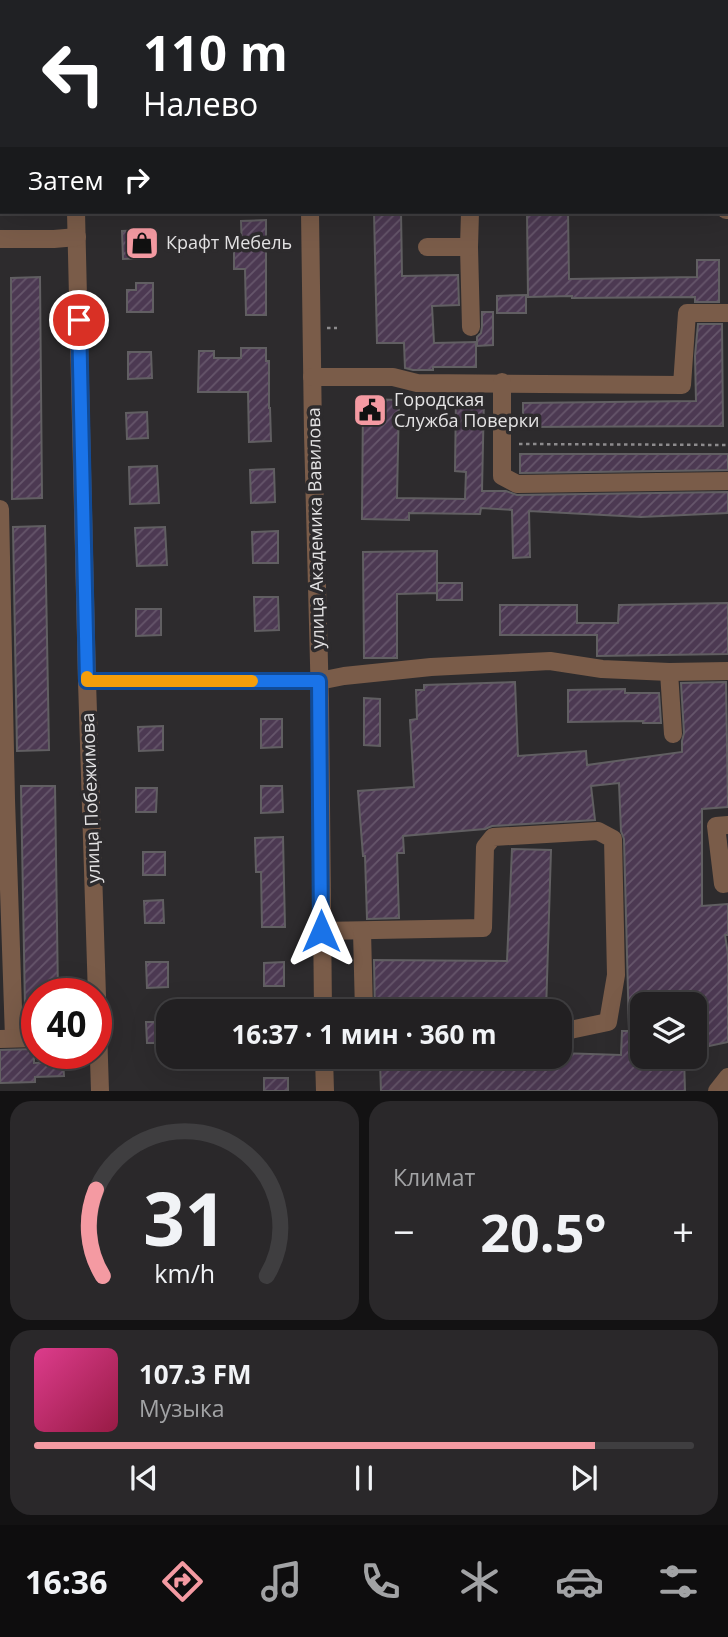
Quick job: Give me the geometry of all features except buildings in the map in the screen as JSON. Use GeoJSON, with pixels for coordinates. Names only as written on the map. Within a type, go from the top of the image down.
{"type":"FeatureCollection","features":[{"type":"Feature","properties":{"kind":"street","name":"улица Побежимова"},"geometry":{"type":"LineString","coordinates":[[76,214],[95,978]]}},
{"type":"Feature","properties":{"kind":"street","name":"улица Академика Вавилова"},"geometry":{"type":"LineString","coordinates":[[310,214],[323,999]]}},
{"type":"Feature","properties":{"kind":"street"},"geometry":{"type":"LineString","coordinates":[[470,214],[471,327]]}},
{"type":"Feature","properties":{"kind":"street"},"geometry":{"type":"LineString","coordinates":[[0,239],[77,237]]}},
{"type":"Feature","properties":{"kind":"street"},"geometry":{"type":"LineString","coordinates":[[427,247],[469,247]]}},
{"type":"Feature","properties":{"kind":"street"},"geometry":{"type":"LineString","coordinates":[[312,377],[393,377],[417,383],[682,384],[687,313],[728,313]]}},
{"type":"Feature","properties":{"kind":"street"},"geometry":{"type":"LineString","coordinates":[[502,382],[502,476],[517,484],[728,481]]}},
{"type":"Feature","properties":{"kind":"street"},"geometry":{"type":"LineString","coordinates":[[0,509],[7,1039]]}},
{"type":"Feature","properties":{"kind":"street"},"geometry":{"type":"LineString","coordinates":[[87,681],[319,681],[430,667],[550,661],[602,669],[728,671]]}},
{"type":"Feature","properties":{"kind":"street"},"geometry":{"type":"LineString","coordinates":[[669,672],[673,734]]}},
{"type":"Feature","properties":{"kind":"street"},"geometry":{"type":"LineString","coordinates":[[728,825],[716,826],[723,884],[728,883]]}},
{"type":"Feature","properties":{"kind":"street"},"geometry":{"type":"LineString","coordinates":[[321,931],[483,928],[485,847],[493,837],[598,831],[612,839],[616,975],[608,1022],[572,1030]]}},
{"type":"Feature","properties":{"kind":"street"},"geometry":{"type":"LineString","coordinates":[[362,932],[364,999]]}},
{"type":"Feature","properties":{"kind":"street","name":"улица Побежимова"},"geometry":{"type":"LineString","coordinates":[[99,1069],[100,1091]]}},
{"type":"Feature","properties":{"kind":"street"},"geometry":{"type":"LineString","coordinates":[[324,1069],[325,1091]]}},
{"type":"Feature","properties":{"kind":"street"},"geometry":{"type":"LineString","coordinates":[[717,1091],[728,1077]]}},
{"type":"Feature","properties":{"kind":"path"},"geometry":{"type":"LineString","coordinates":[[502,444],[728,444]]}},
{"type":"Feature","properties":{"kind":"slow traffic"},"geometry":{"type":"LineString","coordinates":[[87,677],[87,681],[252,681]]}},
{"type":"Feature","properties":{"kind":"place","name":"Крафт Мебель"},"geometry":{"type":"Point","coordinates":[142,243]}},
{"type":"Feature","properties":{"kind":"place","name":"Городская Служба Поверки"},"geometry":{"type":"Point","coordinates":[370,410]}},
{"type":"Feature","properties":{"kind":"route"},"geometry":{"type":"LineString","coordinates":[[79,320],[87,681],[319,681],[321,931]]}}]}
